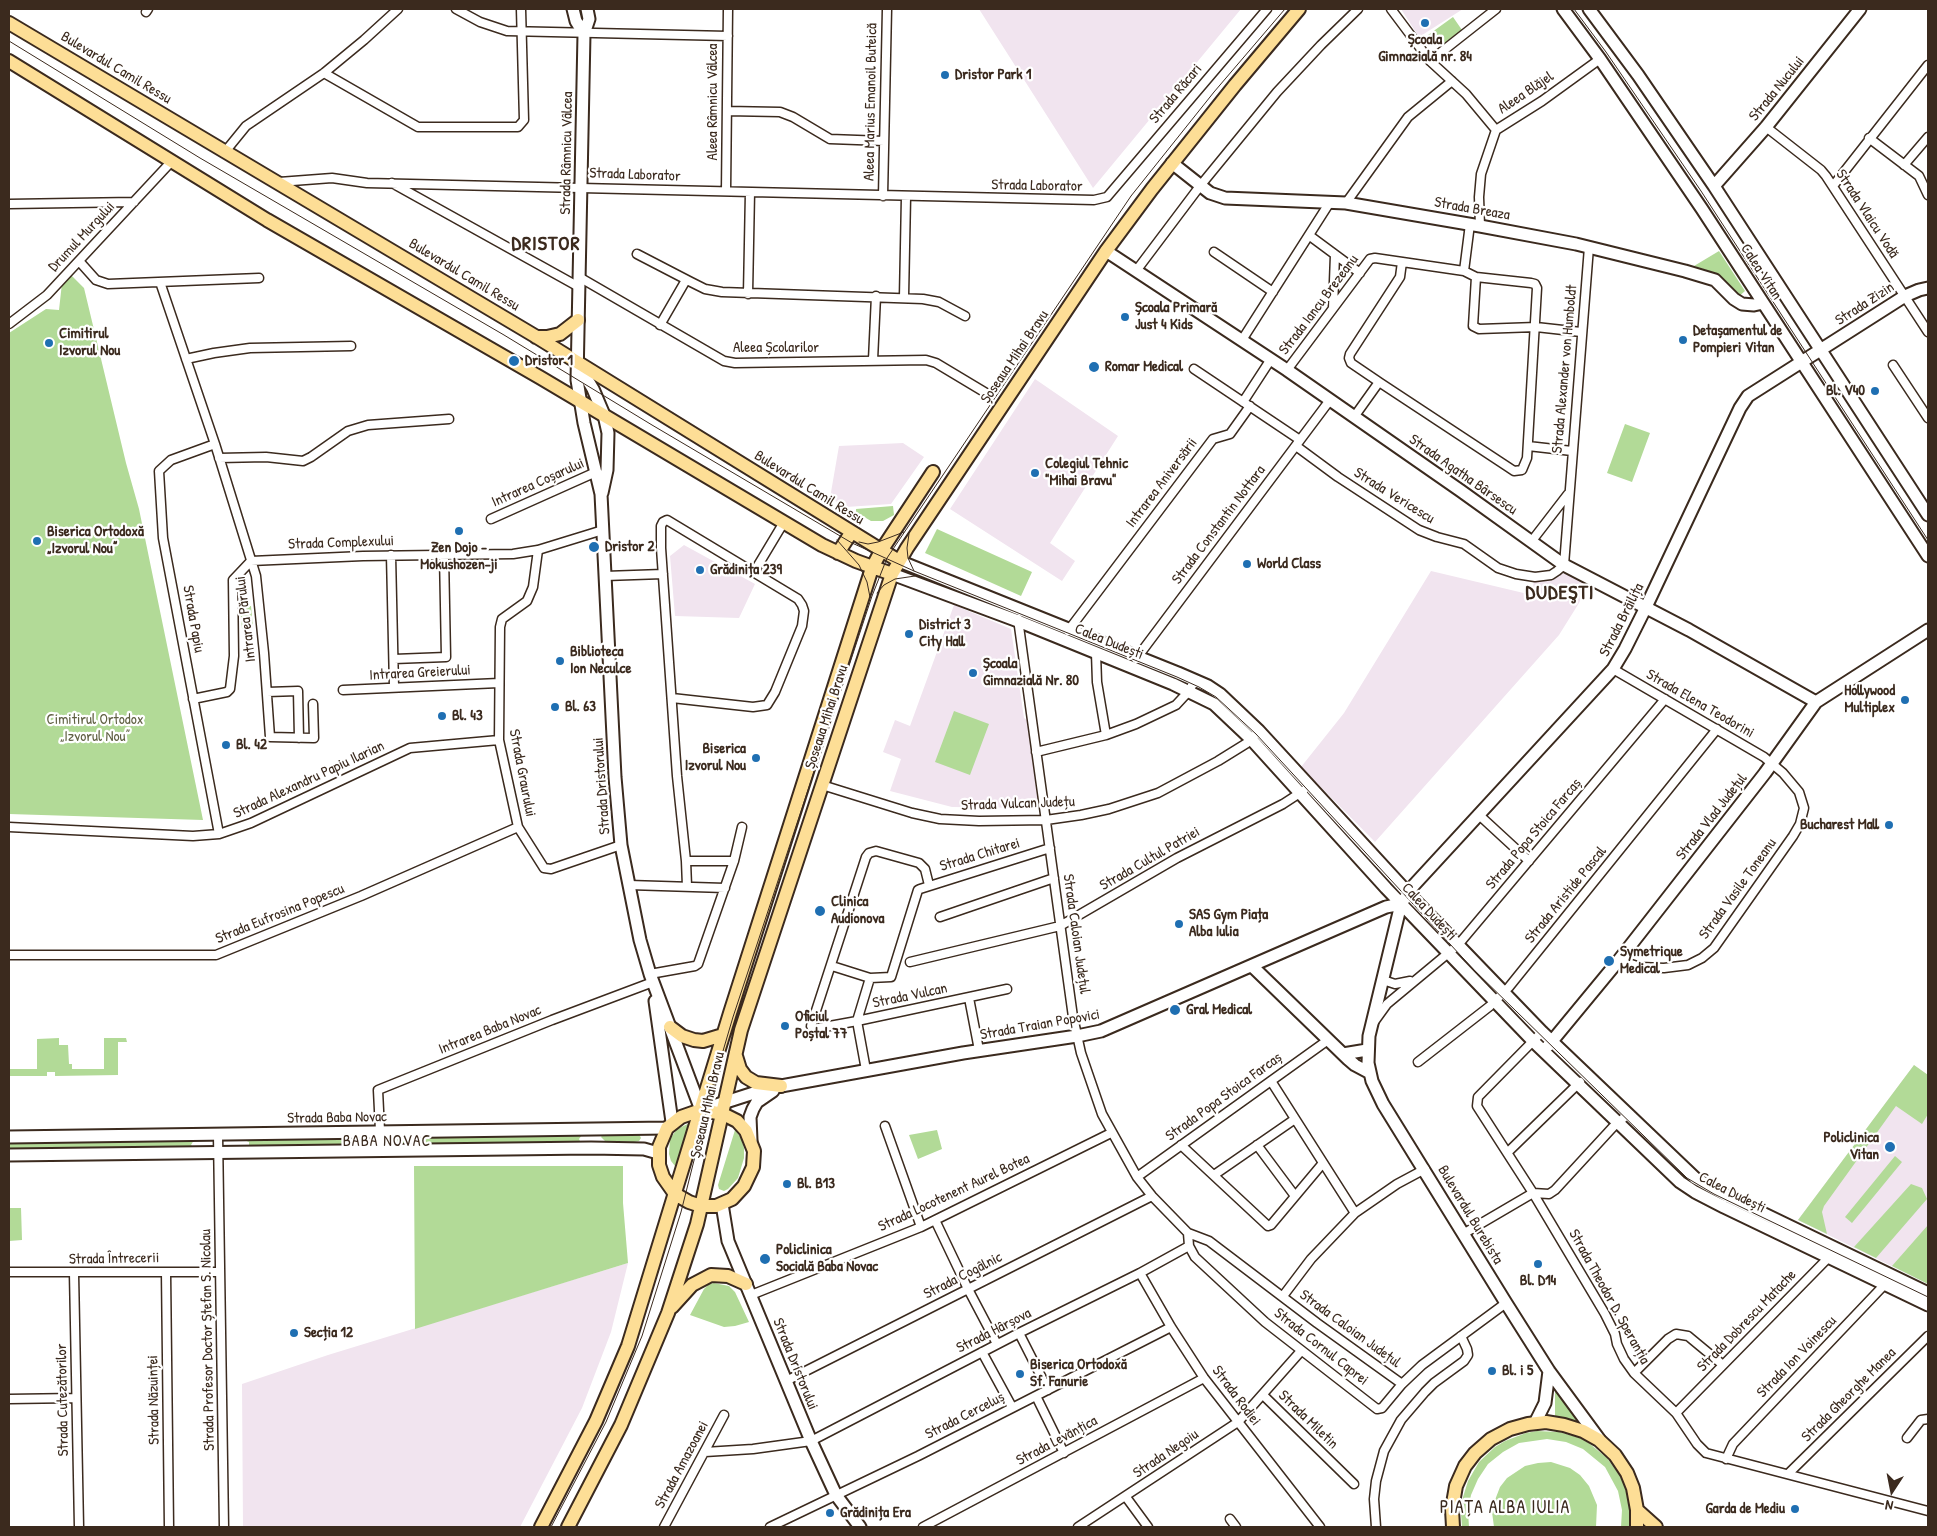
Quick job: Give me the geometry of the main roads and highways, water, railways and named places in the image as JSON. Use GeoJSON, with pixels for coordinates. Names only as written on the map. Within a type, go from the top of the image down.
{"type":"FeatureCollection","features":[{"type":"Feature","properties":{"kind":"main road","name":"Șoseaua Mihai Bravu"},"geometry":{"type":"LineString","coordinates":[[568,1527],[621,1424],[668,1313],[701,1206],[746,1015],[892,574],[916,534],[1106,251],[1172,163],[1299,9]]}},
{"type":"Feature","properties":{"kind":"main road","name":"Bulevardul Camil Ressu"},"geometry":{"type":"LineString","coordinates":[[9,23],[274,183],[535,336],[899,561]]}},
{"type":"Feature","properties":{"kind":"main road"},"geometry":{"type":"LineString","coordinates":[[9,61],[171,162],[388,291],[581,401],[784,522],[838,553],[872,568],[892,574]]}},
{"type":"Feature","properties":{"kind":"main road"},"geometry":{"type":"LineString","coordinates":[[535,336],[547,337],[560,334],[578,320]]}},
{"type":"Feature","properties":{"kind":"main road","name":"Șoseaua Mihai Bravu"},"geometry":{"type":"LineString","coordinates":[[541,1527],[596,1421],[619,1369],[636,1322],[723,1035],[872,568],[880,551],[933,472]]}},
{"type":"Feature","properties":{"kind":"main road"},"geometry":{"type":"LineString","coordinates":[[899,524],[916,534]]}},
{"type":"Feature","properties":{"kind":"main road"},"geometry":{"type":"LineString","coordinates":[[838,553],[851,533]]}},
{"type":"Feature","properties":{"kind":"main road"},"geometry":{"type":"LineString","coordinates":[[862,597],[882,604]]}},
{"type":"Feature","properties":{"kind":"main road"},"geometry":{"type":"LineString","coordinates":[[670,1027],[682,1036],[694,1040],[703,1041],[723,1035]]}},
{"type":"Feature","properties":{"kind":"main road"},"geometry":{"type":"LineString","coordinates":[[736,1056],[740,1069],[746,1077],[756,1083],[781,1086]]}},
{"type":"Feature","properties":{"kind":"main road"},"geometry":{"type":"LineString","coordinates":[[724,1108],[746,1131],[751,1142],[754,1160],[747,1181],[740,1192],[722,1204],[701,1206],[675,1194],[663,1177],[658,1153],[669,1125],[691,1113],[724,1108]]}},
{"type":"Feature","properties":{"kind":"main road"},"geometry":{"type":"LineString","coordinates":[[668,1313],[692,1285],[711,1275],[728,1276],[748,1289]]}},
{"type":"Feature","properties":{"kind":"main road"},"geometry":{"type":"LineString","coordinates":[[1452,1527],[1454,1492],[1462,1473],[1471,1459],[1497,1435],[1517,1427],[1535,1423],[1571,1426],[1590,1434],[1602,1442],[1615,1455],[1634,1488],[1637,1527]]}},
{"type":"Feature","properties":{"kind":"main road"},"geometry":{"type":"LineString","coordinates":[[1637,1510],[1656,1527]]}},
{"type":"Feature","properties":{"kind":"tram line"},"geometry":{"type":"LineString","coordinates":[[551,1527],[606,1422],[642,1336],[681,1212],[713,1085],[733,1017],[872,596],[887,558],[1131,196],[1214,92],[1285,9]]}},
{"type":"Feature","properties":{"kind":"tram line"},"geometry":{"type":"LineString","coordinates":[[1574,9],[1606,52],[1701,191],[1928,540]]}},
{"type":"Feature","properties":{"kind":"tram line"},"geometry":{"type":"LineString","coordinates":[[9,41],[200,158],[504,335],[852,543],[914,571],[1177,677],[1216,697],[1256,734],[1474,970],[1687,1178],[1714,1194],[1928,1297]]}},
{"type":"Feature","properties":{"kind":"tram line"},"geometry":{"type":"LineString","coordinates":[[859,542],[868,544],[878,542],[904,532]]}},
{"type":"Feature","properties":{"kind":"tram line"},"geometry":{"type":"LineString","coordinates":[[909,534],[908,558],[914,571]]}},
{"type":"Feature","properties":{"kind":"tram line"},"geometry":{"type":"LineString","coordinates":[[837,540],[859,565],[867,582],[870,597]]}},
{"type":"Feature","properties":{"kind":"tram line"},"geometry":{"type":"LineString","coordinates":[[877,593],[884,585],[895,579],[915,576]]}},
{"type":"Feature","properties":{"kind":"place","name":"Școala Gimnazială nr. 84"},"geometry":{"type":"Point","coordinates":[1425,23]}},
{"type":"Feature","properties":{"kind":"place","name":"Dristor Park 1"},"geometry":{"type":"Point","coordinates":[945,75]}},
{"type":"Feature","properties":{"kind":"place","name":"Școala Primară Just 4 Kids"},"geometry":{"type":"Point","coordinates":[1125,317]}},
{"type":"Feature","properties":{"kind":"place","name":"Detașamentul de Pompieri Vitan"},"geometry":{"type":"Point","coordinates":[1683,340]}},
{"type":"Feature","properties":{"kind":"place","name":"Cimitirul Izvorul Nou"},"geometry":{"type":"Point","coordinates":[49,343]}},
{"type":"Feature","properties":{"kind":"place","name":"Dristor 1"},"geometry":{"type":"Point","coordinates":[514,361]}},
{"type":"Feature","properties":{"kind":"place","name":"Romar Medical"},"geometry":{"type":"Point","coordinates":[1094,367]}},
{"type":"Feature","properties":{"kind":"place","name":"Bl. V40"},"geometry":{"type":"Point","coordinates":[1875,391]}},
{"type":"Feature","properties":{"kind":"place","name":"Colegiul Tehnic \"Mihai Bravu\""},"geometry":{"type":"Point","coordinates":[1035,473]}},
{"type":"Feature","properties":{"kind":"place","name":"Zen Dojo - Mokushozen-ji"},"geometry":{"type":"Point","coordinates":[459,531]}},
{"type":"Feature","properties":{"kind":"place","name":"Biserica Ortodoxă „Izvorul Nou”"},"geometry":{"type":"Point","coordinates":[37,541]}},
{"type":"Feature","properties":{"kind":"place","name":"Dristor 2"},"geometry":{"type":"Point","coordinates":[594,547]}},
{"type":"Feature","properties":{"kind":"place","name":"World Class"},"geometry":{"type":"Point","coordinates":[1247,564]}},
{"type":"Feature","properties":{"kind":"place","name":"Grădinița 239"},"geometry":{"type":"Point","coordinates":[700,570]}},
{"type":"Feature","properties":{"kind":"place","name":"District 3 City Hall"},"geometry":{"type":"Point","coordinates":[909,634]}},
{"type":"Feature","properties":{"kind":"place","name":"Biblioteca Ion Neculce"},"geometry":{"type":"Point","coordinates":[560,661]}},
{"type":"Feature","properties":{"kind":"place","name":"Școala Gimnazială Nr. 80"},"geometry":{"type":"Point","coordinates":[973,673]}},
{"type":"Feature","properties":{"kind":"place","name":"Hollywood Multiplex"},"geometry":{"type":"Point","coordinates":[1905,700]}},
{"type":"Feature","properties":{"kind":"place","name":"Bl. 63"},"geometry":{"type":"Point","coordinates":[555,707]}},
{"type":"Feature","properties":{"kind":"place","name":"Bl. 43"},"geometry":{"type":"Point","coordinates":[442,716]}},
{"type":"Feature","properties":{"kind":"place","name":"Bl. 42"},"geometry":{"type":"Point","coordinates":[226,745]}},
{"type":"Feature","properties":{"kind":"place","name":"Biserica Izvorul Nou"},"geometry":{"type":"Point","coordinates":[756,758]}},
{"type":"Feature","properties":{"kind":"place","name":"Bucharest Mall"},"geometry":{"type":"Point","coordinates":[1889,825]}},
{"type":"Feature","properties":{"kind":"place","name":"Clinica Audionova"},"geometry":{"type":"Point","coordinates":[820,911]}},
{"type":"Feature","properties":{"kind":"place","name":"SAS Gym Piața Alba Iulia"},"geometry":{"type":"Point","coordinates":[1179,924]}},
{"type":"Feature","properties":{"kind":"place","name":"Symetrique Medical"},"geometry":{"type":"Point","coordinates":[1609,961]}},
{"type":"Feature","properties":{"kind":"place","name":"Gral Medical"},"geometry":{"type":"Point","coordinates":[1175,1010]}},
{"type":"Feature","properties":{"kind":"place","name":"Oficiul Poștal 77"},"geometry":{"type":"Point","coordinates":[785,1026]}},
{"type":"Feature","properties":{"kind":"place","name":"Policlinica Vitan"},"geometry":{"type":"Point","coordinates":[1890,1147]}},
{"type":"Feature","properties":{"kind":"place","name":"Bl. B13"},"geometry":{"type":"Point","coordinates":[787,1184]}},
{"type":"Feature","properties":{"kind":"place","name":"Policlinica Socială Baba Novac"},"geometry":{"type":"Point","coordinates":[765,1259]}},
{"type":"Feature","properties":{"kind":"place","name":"Bl. D14"},"geometry":{"type":"Point","coordinates":[1538,1264]}},
{"type":"Feature","properties":{"kind":"place","name":"Secția 12"},"geometry":{"type":"Point","coordinates":[294,1333]}},
{"type":"Feature","properties":{"kind":"place","name":"Bl. i 5"},"geometry":{"type":"Point","coordinates":[1492,1371]}},
{"type":"Feature","properties":{"kind":"place","name":"Biserica Ortodoxă Sf. Fanurie"},"geometry":{"type":"Point","coordinates":[1020,1374]}},
{"type":"Feature","properties":{"kind":"place","name":"Garda de Mediu"},"geometry":{"type":"Point","coordinates":[1795,1509]}},
{"type":"Feature","properties":{"kind":"place","name":"Grădinița Era"},"geometry":{"type":"Point","coordinates":[830,1513]}},
{"type":"Feature","properties":{"kind":"district","name":"DRISTOR"},"geometry":{"type":"Point","coordinates":[546,245]}},
{"type":"Feature","properties":{"kind":"district","name":"DUDEŞTI"},"geometry":{"type":"Point","coordinates":[1560,594]}},
{"type":"Feature","properties":{"kind":"district","name":"BABA NOVAC"},"geometry":{"type":"Point","coordinates":[387,1142]}},
{"type":"Feature","properties":{"kind":"district","name":"PIAȚA ALBA IULIA"},"geometry":{"type":"Point","coordinates":[1505,1508]}},
{"type":"Feature","properties":{"kind":"park label","name":"Cimitirul Ortodox „Izvorul Nou”"},"geometry":{"type":"Point","coordinates":[95,728]}}]}
